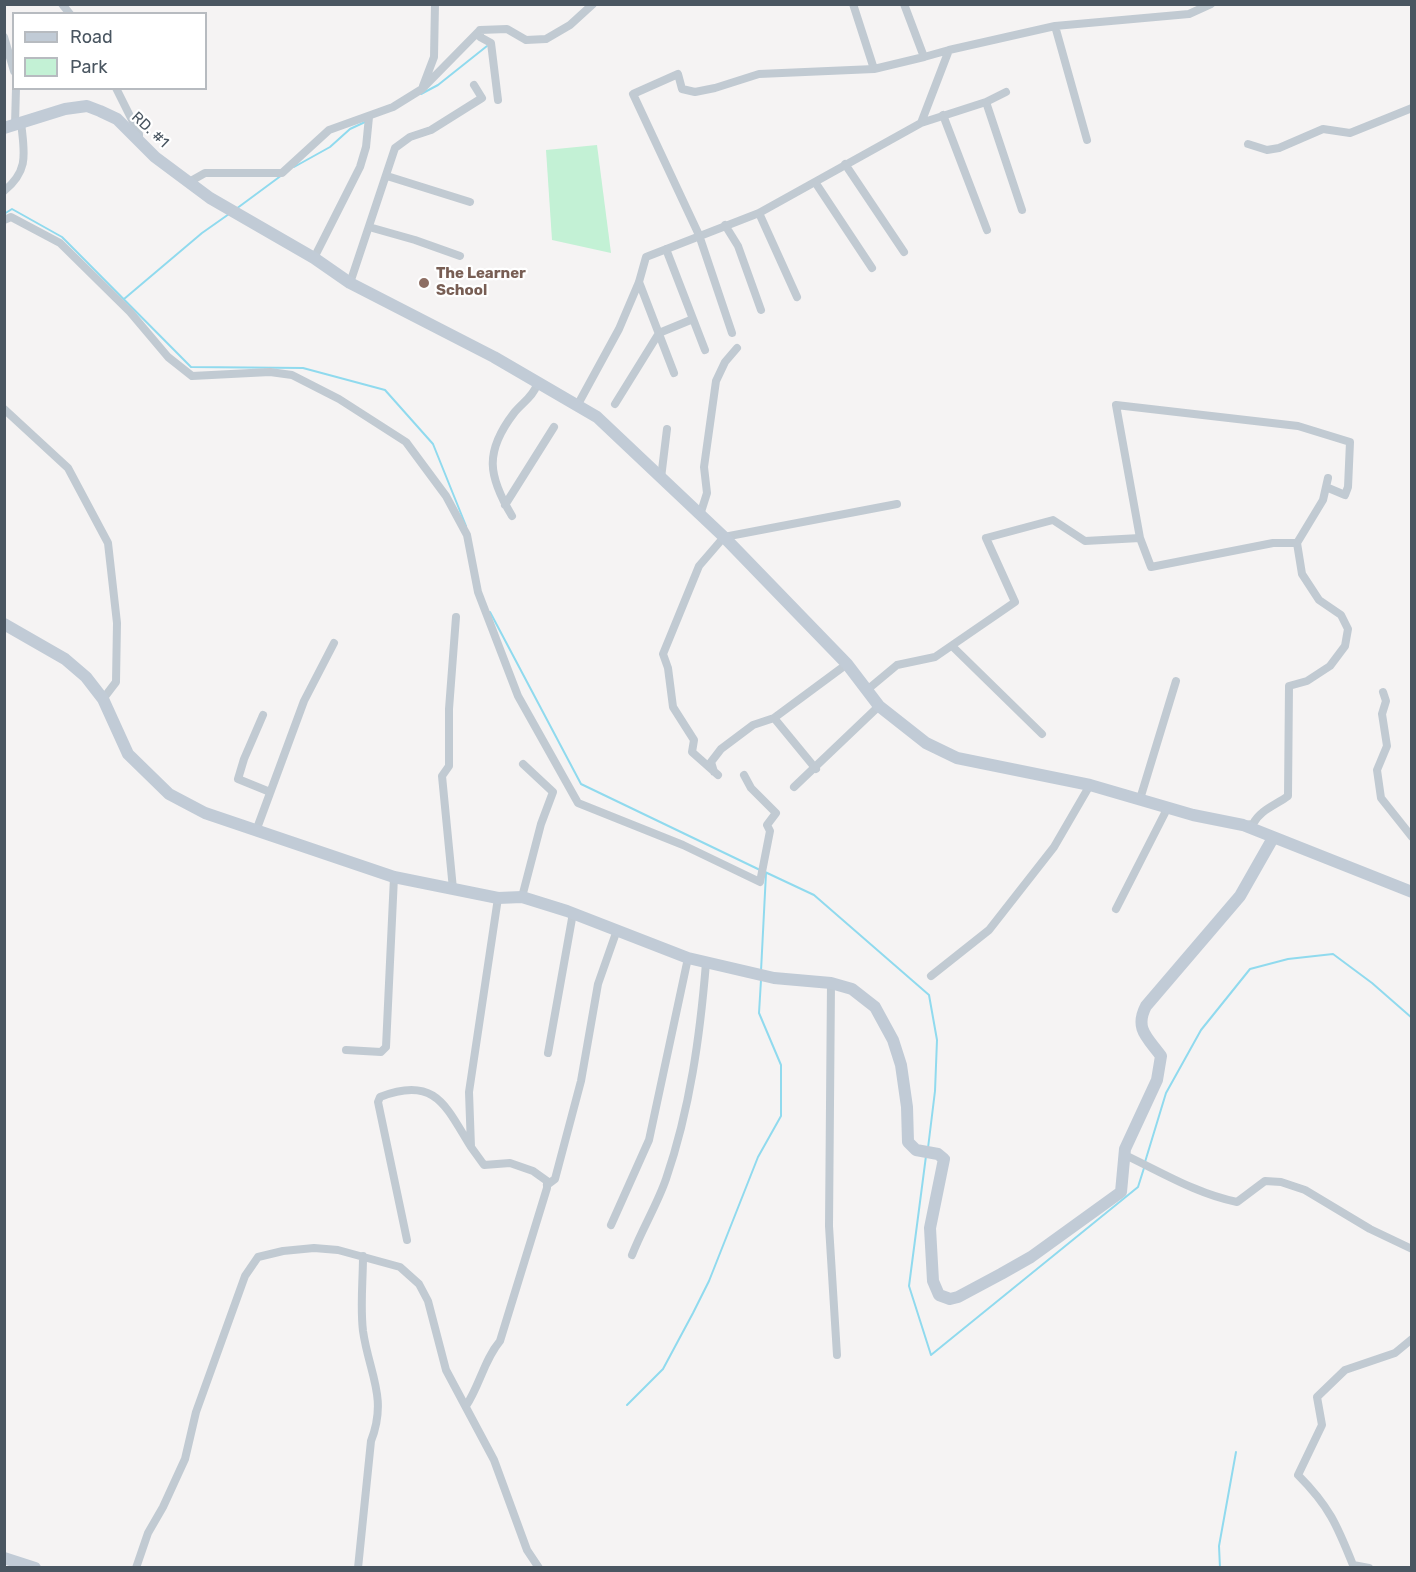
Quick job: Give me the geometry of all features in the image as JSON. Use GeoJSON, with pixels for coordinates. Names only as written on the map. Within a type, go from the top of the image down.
{"type":"FeatureCollection","features":[{"type":"Feature","properties":{"kind":"street"},"geometry":{"type":"LineString","coordinates":[[422,89],[434,57],[435,4]]}},
{"type":"Feature","properties":{"kind":"street"},"geometry":{"type":"LineString","coordinates":[[189,182],[205,174],[282,173],[329,130],[393,107],[422,89],[480,30],[507,29],[526,40],[546,39],[570,25],[593,4]]}},
{"type":"Feature","properties":{"kind":"street"},"geometry":{"type":"LineString","coordinates":[[853,4],[874,69]]}},
{"type":"Feature","properties":{"kind":"street"},"geometry":{"type":"LineString","coordinates":[[904,4],[924,57]]}},
{"type":"Feature","properties":{"kind":"street"},"geometry":{"type":"LineString","coordinates":[[732,333],[699,235],[633,94],[678,74],[682,89],[695,92],[759,74],[874,69],[1055,26],[1189,14],[1212,4]]}},
{"type":"Feature","properties":{"kind":"street"},"geometry":{"type":"LineString","coordinates":[[1055,26],[1087,140]]}},
{"type":"Feature","properties":{"kind":"street"},"geometry":{"type":"LineString","coordinates":[[480,30],[480,37],[491,43],[498,99]]}},
{"type":"Feature","properties":{"kind":"street"},"geometry":{"type":"LineString","coordinates":[[4,37],[12,64]]}},
{"type":"Feature","properties":{"kind":"street"},"geometry":{"type":"LineString","coordinates":[[921,123],[949,50]]}},
{"type":"Feature","properties":{"kind":"street"},"geometry":{"type":"LineString","coordinates":[[350,283],[395,148],[410,137],[431,130],[482,99],[474,85]]}},
{"type":"Feature","properties":{"kind":"street"},"geometry":{"type":"LineString","coordinates":[[4,191],[18,179],[25,153],[13,125],[16,90]]}},
{"type":"Feature","properties":{"kind":"street"},"geometry":{"type":"LineString","coordinates":[[117,90],[139,134],[139,140]]}},
{"type":"Feature","properties":{"kind":"street"},"geometry":{"type":"LineString","coordinates":[[577,406],[619,329],[639,282],[646,257],[759,213],[921,123],[986,102],[1006,92]]}},
{"type":"Feature","properties":{"kind":"street"},"geometry":{"type":"LineString","coordinates":[[986,102],[1022,210]]}},
{"type":"Feature","properties":{"kind":"street","name":"RD. #1"},"geometry":{"type":"LineString","coordinates":[[13,125],[50,112],[87,106],[117,120],[155,157],[234,213],[314,258],[350,283],[494,357],[577,406],[612,430],[724,537],[847,664],[879,706],[926,743],[957,758],[1090,785],[1243,825],[1412,892]]}},
{"type":"Feature","properties":{"kind":"street"},"geometry":{"type":"LineString","coordinates":[[1248,144],[1267,150],[1279,148],[1323,129],[1350,133],[1412,108]]}},
{"type":"Feature","properties":{"kind":"street"},"geometry":{"type":"LineString","coordinates":[[943,115],[987,230]]}},
{"type":"Feature","properties":{"kind":"street"},"geometry":{"type":"LineString","coordinates":[[314,258],[360,167],[366,147],[369,117]]}},
{"type":"Feature","properties":{"kind":"street"},"geometry":{"type":"LineString","coordinates":[[845,164],[904,252]]}},
{"type":"Feature","properties":{"kind":"street"},"geometry":{"type":"LineString","coordinates":[[387,176],[470,202]]}},
{"type":"Feature","properties":{"kind":"street"},"geometry":{"type":"LineString","coordinates":[[815,182],[872,268]]}},
{"type":"Feature","properties":{"kind":"street"},"geometry":{"type":"LineString","coordinates":[[759,213],[797,297]]}},
{"type":"Feature","properties":{"kind":"street"},"geometry":{"type":"LineString","coordinates":[[4,220],[11,217],[60,243],[130,312],[168,357],[192,376],[270,372],[292,375],[339,399],[406,442],[447,496],[467,535],[478,592],[518,696],[578,803],[683,845],[760,882],[770,831],[767,825],[776,813],[751,788],[744,775]]}},
{"type":"Feature","properties":{"kind":"street"},"geometry":{"type":"LineString","coordinates":[[725,225],[738,246],[761,310]]}},
{"type":"Feature","properties":{"kind":"street"},"geometry":{"type":"LineString","coordinates":[[369,227],[460,256]]}},
{"type":"Feature","properties":{"kind":"street"},"geometry":{"type":"LineString","coordinates":[[666,249],[705,350]]}},
{"type":"Feature","properties":{"kind":"street"},"geometry":{"type":"LineString","coordinates":[[639,282],[674,372]]}},
{"type":"Feature","properties":{"kind":"street"},"geometry":{"type":"LineString","coordinates":[[615,404],[659,333],[693,319]]}},
{"type":"Feature","properties":{"kind":"street"},"geometry":{"type":"LineString","coordinates":[[700,515],[707,493],[704,467],[716,381],[721,368],[737,348]]}},
{"type":"Feature","properties":{"kind":"street"},"geometry":{"type":"LineString","coordinates":[[512,516],[493,480],[493,452],[506,426],[532,394],[537,384]]}},
{"type":"Feature","properties":{"kind":"street"},"geometry":{"type":"LineString","coordinates":[[1243,825],[1253,824],[1258,815],[1276,806],[1288,796],[1289,686],[1307,681],[1330,666],[1345,646],[1348,629],[1341,615],[1319,600],[1302,574],[1297,543],[1313,521],[1327,483],[1345,495],[1348,487],[1350,442],[1298,426],[1116,405],[1140,538],[1151,567],[1273,543],[1297,543]]}},
{"type":"Feature","properties":{"kind":"street"},"geometry":{"type":"LineString","coordinates":[[4,409],[68,468],[108,543],[117,623],[116,681],[103,699]]}},
{"type":"Feature","properties":{"kind":"street"},"geometry":{"type":"LineString","coordinates":[[505,505],[554,427]]}},
{"type":"Feature","properties":{"kind":"street"},"geometry":{"type":"LineString","coordinates":[[661,478],[667,429]]}},
{"type":"Feature","properties":{"kind":"street"},"geometry":{"type":"LineString","coordinates":[[847,664],[774,718],[753,725],[721,749],[711,762],[716,773],[692,752],[694,740],[673,707],[668,668],[663,654],[699,566],[724,537],[897,504]]}},
{"type":"Feature","properties":{"kind":"street"},"geometry":{"type":"LineString","coordinates":[[867,690],[897,665],[936,657],[1015,602],[986,538],[1053,520],[1085,541],[1140,538]]}},
{"type":"Feature","properties":{"kind":"street"},"geometry":{"type":"LineString","coordinates":[[453,889],[442,776],[449,766],[449,710],[456,617]]}},
{"type":"Feature","properties":{"kind":"street"},"geometry":{"type":"LineString","coordinates":[[4,624],[65,659],[86,677],[103,699],[128,754],[169,794],[205,813],[394,877],[498,898],[522,897],[573,913],[688,958],[761,975],[831,982],[852,988],[865,996],[884,1020],[901,1065],[907,1107],[908,1142],[916,1150],[938,1154],[944,1159],[930,1228],[933,1281],[939,1295],[950,1299],[958,1297],[1031,1257],[1121,1192],[1125,1155],[1157,1080],[1161,1056],[1141,1027],[1139,1019],[1146,1006],[1240,896],[1273,838]]}},
{"type":"Feature","properties":{"kind":"street"},"geometry":{"type":"LineString","coordinates":[[256,831],[304,701],[334,643]]}},
{"type":"Feature","properties":{"kind":"street"},"geometry":{"type":"LineString","coordinates":[[952,646],[1042,734]]}},
{"type":"Feature","properties":{"kind":"street"},"geometry":{"type":"LineString","coordinates":[[1140,799],[1176,681]]}},
{"type":"Feature","properties":{"kind":"street"},"geometry":{"type":"LineString","coordinates":[[1383,692],[1386,701],[1382,714],[1387,746],[1377,770],[1381,798],[1412,837]]}},
{"type":"Feature","properties":{"kind":"street"},"geometry":{"type":"LineString","coordinates":[[794,787],[816,769],[879,706]]}},
{"type":"Feature","properties":{"kind":"street"},"geometry":{"type":"LineString","coordinates":[[263,715],[238,779],[270,792]]}},
{"type":"Feature","properties":{"kind":"street"},"geometry":{"type":"LineString","coordinates":[[774,718],[816,769]]}},
{"type":"Feature","properties":{"kind":"street"},"geometry":{"type":"LineString","coordinates":[[522,897],[540,824],[553,792],[523,764]]}},
{"type":"Feature","properties":{"kind":"street"},"geometry":{"type":"LineString","coordinates":[[931,976],[989,930],[1054,847],[1090,785]]}},
{"type":"Feature","properties":{"kind":"street"},"geometry":{"type":"LineString","coordinates":[[1116,909],[1168,807]]}},
{"type":"Feature","properties":{"kind":"street"},"geometry":{"type":"LineString","coordinates":[[346,1050],[381,1052],[386,1047],[394,877]]}},
{"type":"Feature","properties":{"kind":"street"},"geometry":{"type":"LineString","coordinates":[[471,1147],[470,1092],[498,898]]}},
{"type":"Feature","properties":{"kind":"street"},"geometry":{"type":"LineString","coordinates":[[548,1053],[573,913]]}},
{"type":"Feature","properties":{"kind":"street"},"geometry":{"type":"LineString","coordinates":[[547,1185],[555,1179],[581,1081],[598,984],[617,930]]}},
{"type":"Feature","properties":{"kind":"street"},"geometry":{"type":"LineString","coordinates":[[611,1225],[649,1140],[688,958]]}},
{"type":"Feature","properties":{"kind":"street"},"geometry":{"type":"LineString","coordinates":[[632,1255],[665,1180],[683,1119],[699,1040],[706,963]]}},
{"type":"Feature","properties":{"kind":"street"},"geometry":{"type":"LineString","coordinates":[[831,982],[829,1227],[837,1355]]}},
{"type":"Feature","properties":{"kind":"street"},"geometry":{"type":"LineString","coordinates":[[407,1240],[378,1102],[380,1097],[424,1090],[436,1095],[484,1166],[510,1163],[533,1171],[547,1181],[500,1341],[488,1355],[478,1385],[466,1406]]}},
{"type":"Feature","properties":{"kind":"street"},"geometry":{"type":"LineString","coordinates":[[1125,1155],[1219,1198],[1237,1202],[1265,1181],[1281,1182],[1305,1190],[1370,1229],[1412,1249]]}},
{"type":"Feature","properties":{"kind":"street"},"geometry":{"type":"LineString","coordinates":[[136,1568],[148,1533],[164,1507],[185,1459],[195,1412],[245,1276],[258,1257],[314,1248],[363,1256],[400,1267],[419,1284],[428,1301],[446,1370],[494,1460],[527,1550],[539,1568]]}},
{"type":"Feature","properties":{"kind":"street"},"geometry":{"type":"LineString","coordinates":[[358,1568],[371,1441],[378,1413],[379,1397],[363,1333],[363,1256]]}},
{"type":"Feature","properties":{"kind":"street"},"geometry":{"type":"LineString","coordinates":[[1369,1568],[1353,1564],[1335,1519],[1298,1475],[1322,1425],[1317,1397],[1345,1370],[1395,1353],[1412,1339]]}},
{"type":"Feature","properties":{"kind":"street"},"geometry":{"type":"LineString","coordinates":[[4,1558],[35,1568]]}},
{"type":"Feature","properties":{"kind":"green space"},"geometry":{"type":"Polygon","coordinates":[[[597,145],[611,253],[552,240],[546,150],[597,145]]]}},
{"type":"Feature","properties":{"kind":"waterway"},"geometry":{"type":"LineString","coordinates":[[421,94],[438,85],[487,46]]}},
{"type":"Feature","properties":{"kind":"waterway"},"geometry":{"type":"LineString","coordinates":[[294,167],[330,147],[350,129],[365,122]]}},
{"type":"Feature","properties":{"kind":"waterway"},"geometry":{"type":"LineString","coordinates":[[236,209],[282,175]]}},
{"type":"Feature","properties":{"kind":"waterway"},"geometry":{"type":"LineString","coordinates":[[4,214],[12,209],[62,237],[191,367],[303,368],[385,390],[433,444],[466,526]]}},
{"type":"Feature","properties":{"kind":"waterway"},"geometry":{"type":"LineString","coordinates":[[124,299],[202,233],[229,214]]}},
{"type":"Feature","properties":{"kind":"waterway"},"geometry":{"type":"LineString","coordinates":[[490,612],[581,784],[760,870]]}},
{"type":"Feature","properties":{"kind":"waterway"},"geometry":{"type":"LineString","coordinates":[[765,872],[814,895],[929,995],[937,1040],[935,1091],[928,1148]]}},
{"type":"Feature","properties":{"kind":"waterway"},"geometry":{"type":"LineString","coordinates":[[761,971],[766,873]]}},
{"type":"Feature","properties":{"kind":"waterway"},"geometry":{"type":"LineString","coordinates":[[1145,1162],[1166,1093],[1201,1030],[1250,969],[1288,959],[1333,954],[1372,983],[1412,1018]]}},
{"type":"Feature","properties":{"kind":"waterway"},"geometry":{"type":"LineString","coordinates":[[627,1405],[663,1369],[693,1313],[709,1281],[758,1157],[781,1116],[781,1065],[759,1013],[761,980]]}},
{"type":"Feature","properties":{"kind":"waterway"},"geometry":{"type":"LineString","coordinates":[[926,1156],[909,1286],[931,1355],[1138,1187],[1144,1168]]}},
{"type":"Feature","properties":{"kind":"waterway"},"geometry":{"type":"LineString","coordinates":[[1220,1568],[1219,1546],[1236,1452]]}},
{"type":"Feature","properties":{"kind":"place","name":"The Learner School"},"geometry":{"type":"Point","coordinates":[424,283]}}]}
